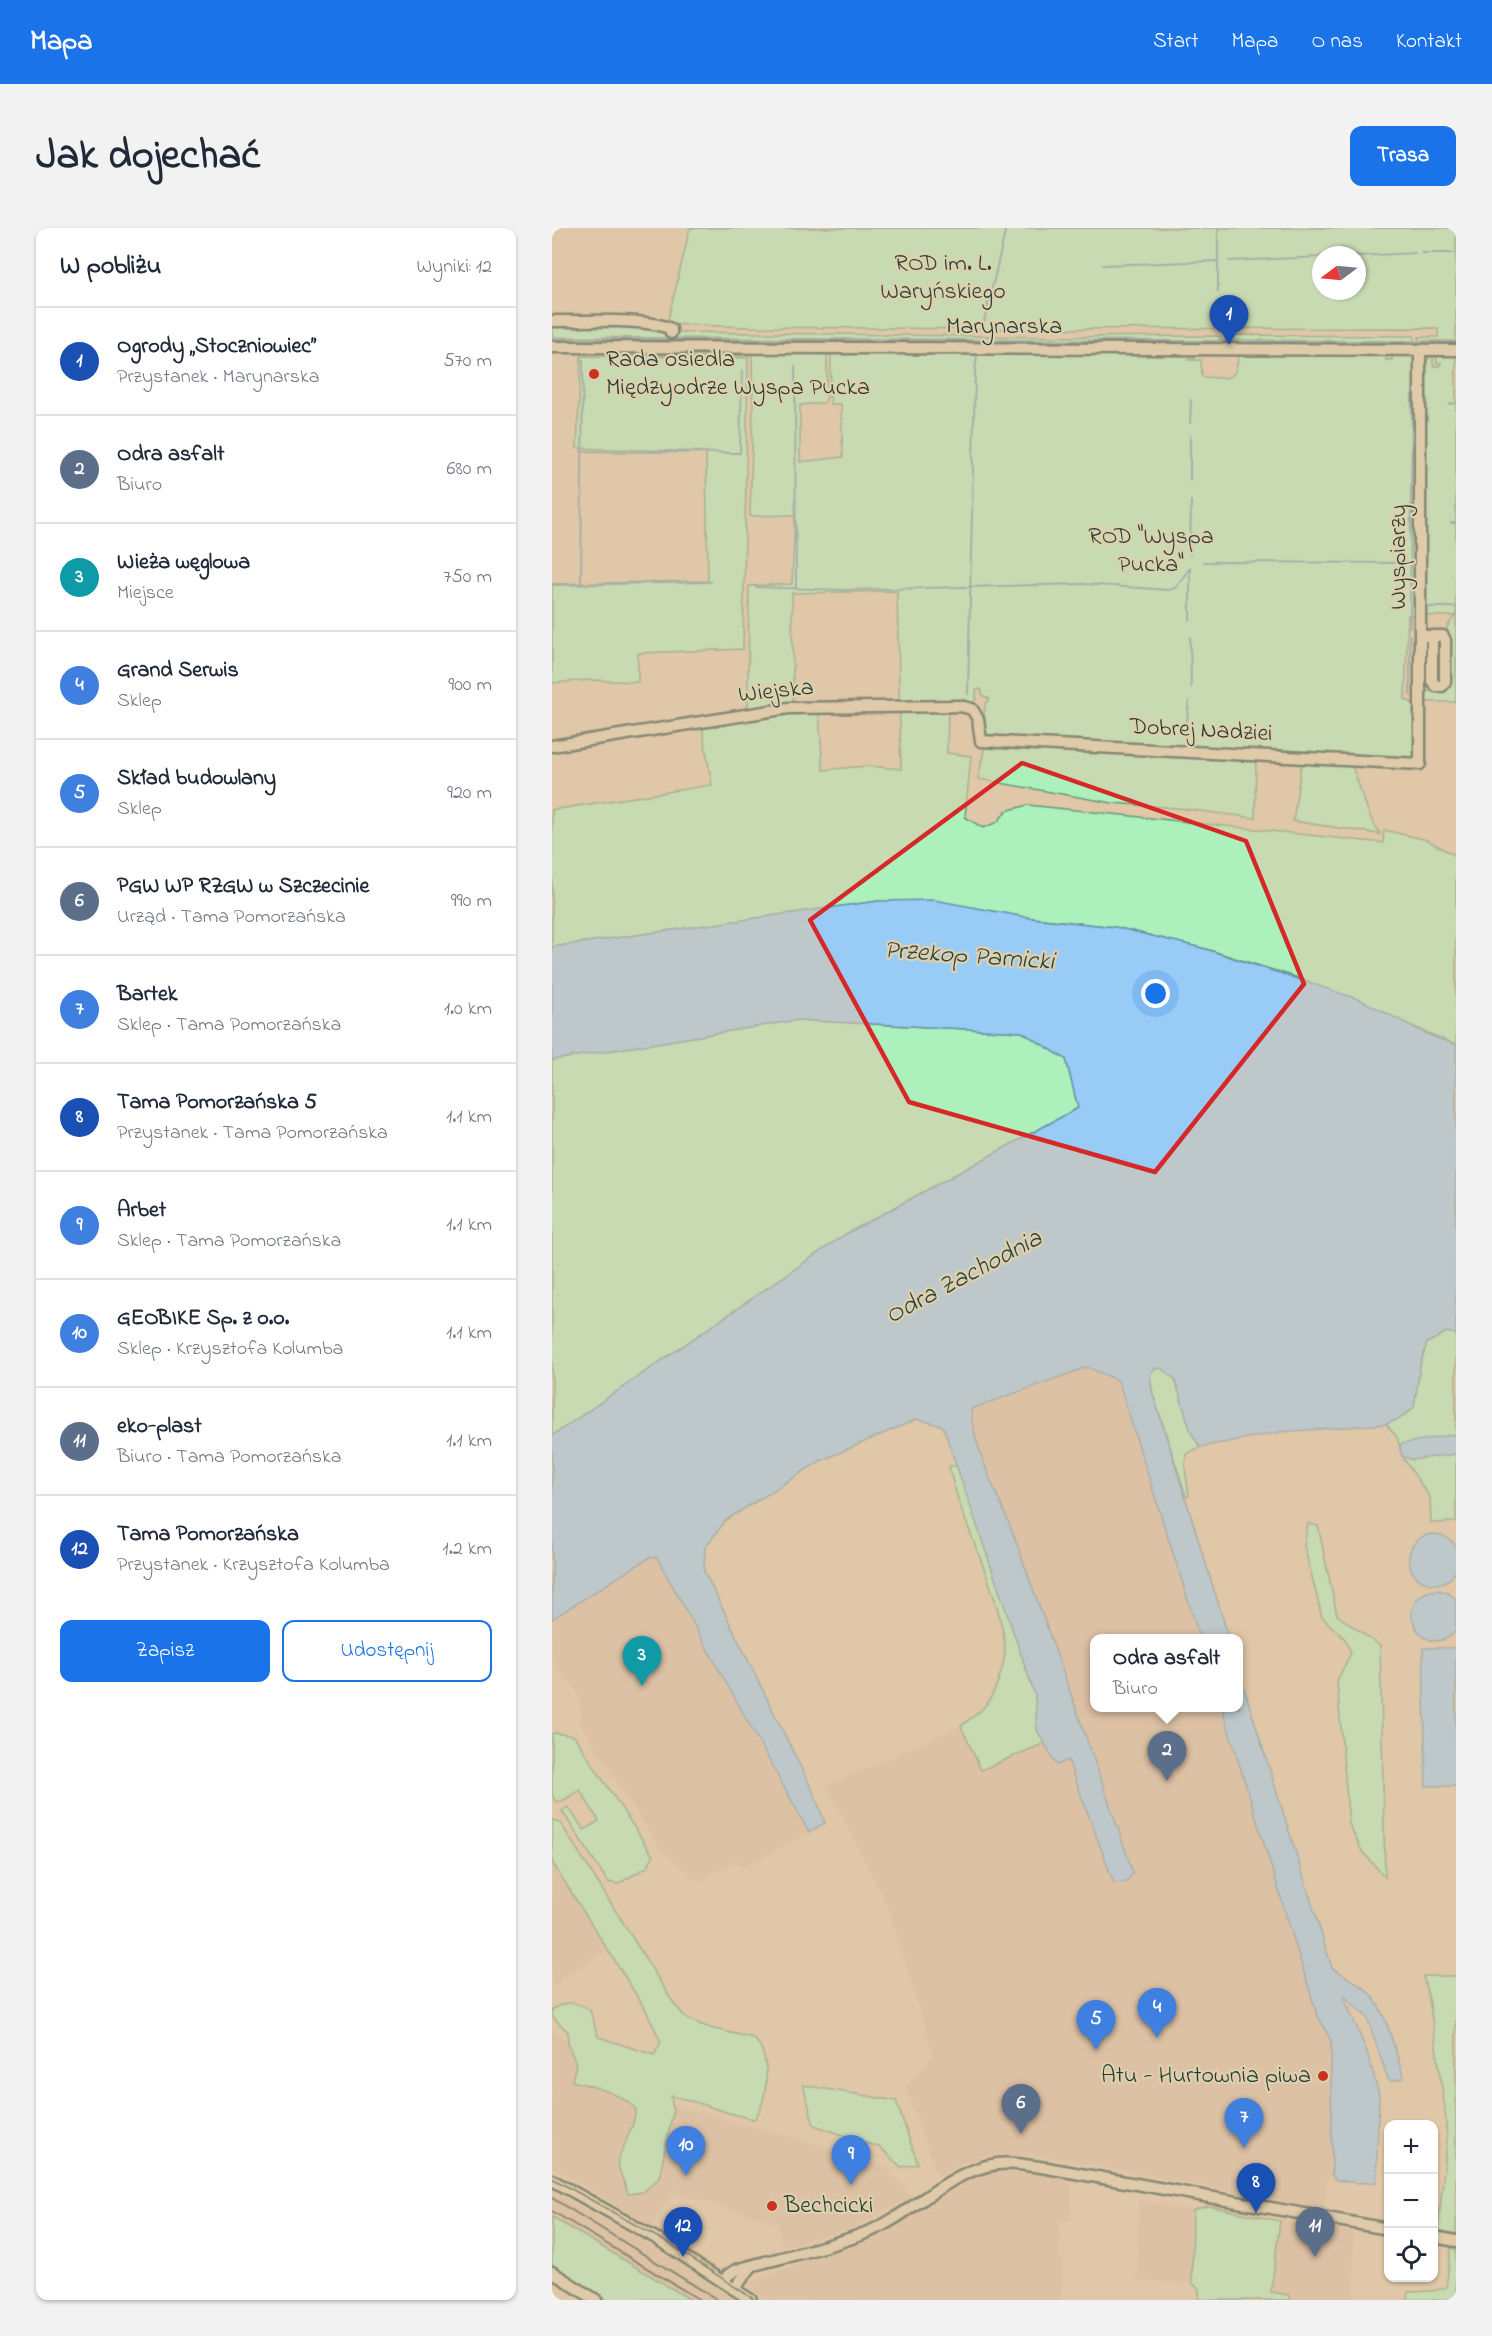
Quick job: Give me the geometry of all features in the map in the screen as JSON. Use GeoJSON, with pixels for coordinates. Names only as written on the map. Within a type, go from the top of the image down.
{"type":"FeatureCollection","features":[{"type":"Feature","properties":{"kind":"street"},"geometry":{"type":"LineString","coordinates":[[552,321],[648,323],[671,338]]}},
{"type":"Feature","properties":{"kind":"street","name":"Marynarska"},"geometry":{"type":"LineString","coordinates":[[552,347],[671,338],[1456,350]]}},
{"type":"Feature","properties":{"kind":"street","name":"Wyspiarzy"},"geometry":{"type":"LineString","coordinates":[[1420,350],[1420,764]]}},
{"type":"Feature","properties":{"kind":"street","name":"Wiejska"},"geometry":{"type":"LineString","coordinates":[[552,746],[807,707],[969,707],[978,719],[981,741]]}},
{"type":"Feature","properties":{"kind":"street","name":"Dobrej Nadziei"},"geometry":{"type":"LineString","coordinates":[[981,741],[1420,764]]}},
{"type":"Feature","properties":{"kind":"street"},"geometry":{"type":"LineString","coordinates":[[724,2282],[734,2271],[868,2232],[882,2226],[963,2175],[981,2168],[1002,2164],[1050,2169],[1384,2228]]}},
{"type":"Feature","properties":{"kind":"street"},"geometry":{"type":"LineString","coordinates":[[552,2181],[650,2235],[751,2300]]}},
{"type":"Feature","properties":{"kind":"street"},"geometry":{"type":"LineString","coordinates":[[1438,2238],[1456,2241]]}},
{"type":"Feature","properties":{"kind":"street"},"geometry":{"type":"LineString","coordinates":[[734,2289],[752,2266]]}},
{"type":"Feature","properties":{"kind":"street"},"geometry":{"type":"LineString","coordinates":[[552,2272],[596,2300]]}},
{"type":"Feature","properties":{"kind":"highlighted area"},"geometry":{"type":"Polygon","coordinates":[[[1022,763],[1246,841],[1304,984],[1155,1172],[909,1102],[810,920],[1022,763]]]}},
{"type":"Feature","properties":{"kind":"shaded area"},"geometry":{"type":"Polygon","coordinates":[[[1087,1367],[1118,1380],[1198,1634],[1090,1634],[1090,1712],[1222,1712],[1317,2014],[1331,2041],[1332,2175],[1327,2178],[1324,2209],[1040,2155],[996,2155],[964,2162],[938,2175],[906,2088],[934,2056],[889,1908],[828,1786],[961,1726],[981,1770],[1045,1743],[1057,1764],[1068,1760],[1114,1883],[1127,1882],[1133,1873],[1092,1750],[1010,1524],[972,1430],[971,1409],[1087,1367]]]}},
{"type":"Feature","properties":{"kind":"shaded area"},"geometry":{"type":"Polygon","coordinates":[[[650,1556],[657,1558],[809,1832],[743,1867],[737,1860],[698,1881],[661,1849],[582,1726],[579,1694],[552,1659],[552,1619],[650,1556]]]}},
{"type":"Feature","properties":{"kind":"shaded area"},"geometry":{"type":"Polygon","coordinates":[[[552,1862],[607,1949],[560,1978],[561,1981],[552,1986],[552,1862]]]}},
{"type":"Feature","properties":{"kind":"shaded area"},"geometry":{"type":"Polygon","coordinates":[[[552,2030],[655,2100],[836,2150],[883,2166],[912,2196],[852,2228],[784,2246],[777,2222],[676,2193],[674,2189],[652,2227],[552,2167],[552,2030]]]}},
{"type":"Feature","properties":{"kind":"shaded area"},"geometry":{"type":"Polygon","coordinates":[[[1000,2169],[1071,2177],[1071,2220],[1059,2220],[1059,2259],[1062,2260],[1061,2300],[767,2300],[751,2289],[751,2282],[881,2232],[964,2180],[1000,2169]]]}},
{"type":"Feature","properties":{"kind":"shaded area"},"geometry":{"type":"Polygon","coordinates":[[[552,2191],[658,2250],[735,2300],[690,2300],[552,2217],[552,2191]]]}},
{"type":"Feature","properties":{"kind":"shaded area"},"geometry":{"type":"Polygon","coordinates":[[[1139,2200],[1193,2210],[1192,2283],[1138,2281],[1139,2200]]]}},
{"type":"Feature","properties":{"kind":"shaded area"},"geometry":{"type":"Polygon","coordinates":[[[1280,2221],[1309,2222],[1353,2230],[1354,2300],[1291,2300],[1288,2295],[1271,2292],[1280,2221]]]}},
{"type":"Feature","properties":{"kind":"green space","name":"ROD im. L. Waryńskiego"},"geometry":{"type":"Polygon","coordinates":[[[690,228],[1456,228],[1456,341],[1419,341],[1419,337],[1438,337],[1438,328],[750,327],[667,324],[690,228]]]}},
{"type":"Feature","properties":{"kind":"green space"},"geometry":{"type":"Polygon","coordinates":[[[552,323],[640,325],[669,333],[668,338],[552,337],[552,323]]]}},
{"type":"Feature","properties":{"kind":"green space"},"geometry":{"type":"Polygon","coordinates":[[[675,333],[1050,337],[1050,340],[674,338],[675,333]]]}},
{"type":"Feature","properties":{"kind":"green space"},"geometry":{"type":"Polygon","coordinates":[[[1228,335],[1414,336],[1414,341],[1226,340],[1228,335]]]}},
{"type":"Feature","properties":{"kind":"green space"},"geometry":{"type":"Polygon","coordinates":[[[1218,336],[1221,339],[1216,341],[1052,340],[1052,337],[1218,336]]]}},
{"type":"Feature","properties":{"kind":"green space"},"geometry":{"type":"Polygon","coordinates":[[[673,340],[1050,342],[1050,345],[673,345],[673,340]]]}},
{"type":"Feature","properties":{"kind":"green space","name":"ROD \"Wyspa Pucka\""},"geometry":{"type":"Polygon","coordinates":[[[827,351],[827,397],[824,403],[800,405],[800,462],[843,457],[841,404],[830,404],[831,351],[931,355],[952,351],[1181,352],[1181,356],[1194,354],[1195,358],[1189,358],[1189,360],[1201,360],[1202,377],[1219,378],[1230,377],[1233,374],[1236,370],[1239,352],[1386,354],[1386,360],[1392,360],[1393,354],[1411,354],[1415,360],[1426,359],[1427,361],[1433,353],[1433,366],[1440,366],[1441,363],[1437,363],[1437,353],[1456,353],[1456,702],[1424,702],[1424,691],[1444,691],[1448,688],[1447,627],[1455,616],[1408,615],[1405,699],[1414,704],[1417,758],[1256,753],[1255,818],[1178,808],[1112,803],[978,779],[985,745],[990,737],[983,729],[985,705],[990,699],[983,696],[981,689],[976,690],[976,699],[972,703],[948,702],[947,753],[971,756],[965,817],[983,828],[998,822],[1006,811],[1028,805],[1383,843],[1384,830],[1427,840],[1456,856],[1456,1045],[1302,979],[1206,949],[1115,927],[878,901],[552,947],[552,810],[712,785],[702,726],[771,714],[819,714],[823,770],[867,766],[901,769],[897,591],[792,593],[793,702],[749,710],[748,707],[749,586],[792,584],[795,515],[750,516],[752,355],[754,352],[827,351]]]}},
{"type":"Feature","properties":{"kind":"green space"},"geometry":{"type":"Polygon","coordinates":[[[609,352],[744,352],[748,356],[610,356],[609,352]]]}},
{"type":"Feature","properties":{"kind":"green space"},"geometry":{"type":"Polygon","coordinates":[[[581,356],[748,358],[743,649],[638,653],[638,682],[591,680],[552,683],[552,584],[708,581],[706,452],[577,448],[581,356]]]}},
{"type":"Feature","properties":{"kind":"green space"},"geometry":{"type":"Polygon","coordinates":[[[1302,760],[1351,763],[1370,817],[1380,834],[1293,821],[1302,760]]]}},
{"type":"Feature","properties":{"kind":"green space"},"geometry":{"type":"Polygon","coordinates":[[[797,1020],[1023,1032],[1066,1059],[1078,1108],[846,1234],[552,1436],[552,1060],[797,1020]]]}},
{"type":"Feature","properties":{"kind":"green space"},"geometry":{"type":"Polygon","coordinates":[[[1447,1332],[1456,1334],[1456,1522],[1431,1523],[1430,1498],[1402,1456],[1397,1437],[1386,1424],[1401,1418],[1414,1407],[1420,1365],[1427,1343],[1447,1332]]]}},
{"type":"Feature","properties":{"kind":"green space"},"geometry":{"type":"Polygon","coordinates":[[[1161,1368],[1175,1379],[1191,1432],[1200,1447],[1186,1454],[1185,1468],[1189,1496],[1186,1496],[1152,1391],[1150,1374],[1154,1369],[1161,1368]]]}},
{"type":"Feature","properties":{"kind":"green space"},"geometry":{"type":"Polygon","coordinates":[[[949,1466],[957,1466],[1035,1695],[1037,1730],[1045,1743],[981,1770],[961,1726],[983,1709],[993,1693],[1002,1668],[1005,1645],[995,1599],[962,1511],[949,1466]]]}},
{"type":"Feature","properties":{"kind":"green space"},"geometry":{"type":"Polygon","coordinates":[[[1308,1524],[1318,1526],[1337,1615],[1380,1646],[1385,1877],[1362,1851],[1349,1824],[1337,1681],[1351,1653],[1345,1639],[1322,1617],[1304,1545],[1308,1524]]]}},
{"type":"Feature","properties":{"kind":"green space"},"geometry":{"type":"Polygon","coordinates":[[[552,1734],[574,1736],[653,1856],[647,1867],[618,1884],[608,1882],[562,1811],[568,1807],[584,1830],[599,1821],[580,1790],[556,1802],[552,1795],[552,1734]]]}},
{"type":"Feature","properties":{"kind":"green space"},"geometry":{"type":"Polygon","coordinates":[[[552,1819],[561,1824],[674,2004],[687,2019],[710,2028],[753,2038],[759,2045],[766,2065],[763,2101],[754,2119],[671,2096],[673,2112],[659,2178],[643,2192],[628,2194],[617,2163],[633,2124],[636,2109],[614,2094],[572,2081],[576,2064],[568,2044],[568,2032],[552,2016],[552,2010],[567,2003],[580,2005],[590,2010],[598,2037],[654,2055],[661,2042],[646,2010],[552,1862],[552,1819]]]}},
{"type":"Feature","properties":{"kind":"green space"},"geometry":{"type":"Polygon","coordinates":[[[1423,1976],[1456,1976],[1456,2234],[1438,2230],[1447,2140],[1445,2109],[1430,2004],[1423,1976]]]}},
{"type":"Feature","properties":{"kind":"green space"},"geometry":{"type":"Polygon","coordinates":[[[803,2085],[896,2101],[918,2164],[901,2167],[881,2148],[814,2125],[803,2085]]]}},
{"type":"Feature","properties":{"kind":"green space"},"geometry":{"type":"Polygon","coordinates":[[[1208,2206],[1280,2221],[1271,2292],[1288,2295],[1291,2300],[1199,2300],[1199,2289],[1192,2283],[1193,2210],[1208,2206]]]}},
{"type":"Feature","properties":{"kind":"green space"},"geometry":{"type":"Polygon","coordinates":[[[552,2217],[691,2300],[607,2300],[552,2266],[552,2217]]]}},
{"type":"Feature","properties":{"kind":"green space"},"geometry":{"type":"Polygon","coordinates":[[[1451,2248],[1456,2249],[1456,2300],[1407,2300],[1408,2292],[1446,2288],[1451,2248]]]}},
{"type":"Feature","properties":{"kind":"water"},"geometry":{"type":"Polygon","coordinates":[[[934,900],[1031,918],[1115,927],[1206,949],[1361,1000],[1429,1035],[1456,1045],[1456,1334],[1447,1332],[1427,1343],[1420,1365],[1414,1407],[1401,1418],[1386,1424],[1279,1432],[1200,1447],[1191,1432],[1175,1379],[1161,1368],[1154,1369],[1150,1374],[1152,1391],[1228,1634],[1199,1634],[1118,1380],[1087,1367],[971,1409],[982,1459],[1016,1542],[1133,1873],[1126,1882],[1114,1883],[1068,1760],[1057,1765],[1037,1730],[1035,1695],[943,1426],[917,1419],[820,1461],[726,1520],[705,1548],[704,1571],[815,1796],[825,1823],[809,1832],[657,1558],[650,1557],[552,1619],[552,1436],[846,1234],[1078,1108],[1066,1059],[1022,1032],[797,1020],[552,1060],[552,947],[878,901],[934,900]]]}},
{"type":"Feature","properties":{"kind":"water"},"geometry":{"type":"Polygon","coordinates":[[[1456,1434],[1456,1454],[1412,1460],[1402,1456],[1400,1444],[1456,1434]]]}},
{"type":"Feature","properties":{"kind":"water"},"geometry":{"type":"Polygon","coordinates":[[[1434,1534],[1443,1536],[1454,1545],[1459,1559],[1457,1568],[1448,1579],[1434,1584],[1425,1582],[1414,1573],[1409,1559],[1411,1550],[1420,1539],[1434,1534]]]}},
{"type":"Feature","properties":{"kind":"water"},"geometry":{"type":"Polygon","coordinates":[[[1437,1590],[1448,1593],[1456,1599],[1456,1631],[1443,1640],[1432,1640],[1422,1635],[1415,1626],[1412,1615],[1414,1604],[1422,1595],[1437,1590]]]}},
{"type":"Feature","properties":{"kind":"water"},"geometry":{"type":"Polygon","coordinates":[[[1423,1648],[1456,1648],[1456,1786],[1426,1786],[1423,1648]]]}},
{"type":"Feature","properties":{"kind":"water"},"geometry":{"type":"Polygon","coordinates":[[[1243,1685],[1332,1968],[1360,1985],[1374,1999],[1388,2027],[1404,2078],[1392,2081],[1388,2079],[1367,2017],[1343,1995],[1367,2052],[1379,2094],[1376,2182],[1358,2183],[1336,2180],[1332,2175],[1331,2041],[1317,2014],[1223,1712],[1243,1712],[1243,1685]]]}},
{"type":"Feature","properties":{"kind":"waterway"},"geometry":{"type":"LineString","coordinates":[[983,326],[1006,228]]}},
{"type":"Feature","properties":{"kind":"waterway"},"geometry":{"type":"LineString","coordinates":[[1218,228],[1218,292]]}},
{"type":"Feature","properties":{"kind":"waterway"},"geometry":{"type":"LineString","coordinates":[[1366,256],[1415,253]]}},
{"type":"Feature","properties":{"kind":"waterway"},"geometry":{"type":"LineString","coordinates":[[1421,253],[1456,253]]}},
{"type":"Feature","properties":{"kind":"waterway"},"geometry":{"type":"LineString","coordinates":[[1229,261],[1312,257]]}},
{"type":"Feature","properties":{"kind":"waterway"},"geometry":{"type":"LineString","coordinates":[[1103,265],[1219,261]]}},
{"type":"Feature","properties":{"kind":"waterway"},"geometry":{"type":"LineString","coordinates":[[1218,302],[1218,324]]}},
{"type":"Feature","properties":{"kind":"waterway"},"geometry":{"type":"LineString","coordinates":[[552,339],[1456,342]]}},
{"type":"Feature","properties":{"kind":"waterway"},"geometry":{"type":"LineString","coordinates":[[968,694],[977,354]]}},
{"type":"Feature","properties":{"kind":"waterway"},"geometry":{"type":"LineString","coordinates":[[581,585],[583,360]]}},
{"type":"Feature","properties":{"kind":"waterway"},"geometry":{"type":"LineString","coordinates":[[795,366],[796,588]]}},
{"type":"Feature","properties":{"kind":"waterway"},"geometry":{"type":"LineString","coordinates":[[581,451],[740,453],[742,370]]}},
{"type":"Feature","properties":{"kind":"waterway"},"geometry":{"type":"LineString","coordinates":[[1410,627],[1412,394]]}},
{"type":"Feature","properties":{"kind":"waterway"},"geometry":{"type":"LineString","coordinates":[[1190,423],[1191,400]]}},
{"type":"Feature","properties":{"kind":"waterway"},"geometry":{"type":"LineString","coordinates":[[1450,404],[1456,403]]}},
{"type":"Feature","properties":{"kind":"waterway"},"geometry":{"type":"LineString","coordinates":[[1190,435],[1190,480]]}},
{"type":"Feature","properties":{"kind":"waterway"},"geometry":{"type":"LineString","coordinates":[[1190,554],[1191,501]]}},
{"type":"Feature","properties":{"kind":"waterway"},"geometry":{"type":"LineString","coordinates":[[1451,523],[1456,523]]}},
{"type":"Feature","properties":{"kind":"waterway"},"geometry":{"type":"LineString","coordinates":[[1204,562],[1411,563]]}},
{"type":"Feature","properties":{"kind":"waterway"},"geometry":{"type":"LineString","coordinates":[[1190,568],[1190,620]]}},
{"type":"Feature","properties":{"kind":"waterway"},"geometry":{"type":"LineString","coordinates":[[755,587],[843,590],[1083,584],[1168,590],[1175,588],[1190,568]]}},
{"type":"Feature","properties":{"kind":"waterway"},"geometry":{"type":"LineString","coordinates":[[552,585],[711,582]]}},
{"type":"Feature","properties":{"kind":"waterway"},"geometry":{"type":"LineString","coordinates":[[1426,607],[1456,607]]}},
{"type":"Feature","properties":{"kind":"waterway"},"geometry":{"type":"LineString","coordinates":[[1410,635],[1410,695]]}},
{"type":"Feature","properties":{"kind":"waterway"},"geometry":{"type":"LineString","coordinates":[[1190,637],[1191,687]]}},
{"type":"Feature","properties":{"kind":"waterway"},"geometry":{"type":"LineString","coordinates":[[1186,731],[1189,701]]}},
{"type":"Feature","properties":{"kind":"tram line"},"geometry":{"type":"LineString","coordinates":[[552,2178],[673,2246],[755,2300]]}},
{"type":"Feature","properties":{"kind":"railway"},"geometry":{"type":"LineString","coordinates":[[552,2198],[718,2300]]}},
{"type":"Feature","properties":{"kind":"railway"},"geometry":{"type":"LineString","coordinates":[[552,2211],[700,2300]]}},
{"type":"Feature","properties":{"kind":"place","name":"Ogrody „Stoczniowiec”"},"geometry":{"type":"Point","coordinates":[1229,345]}},
{"type":"Feature","properties":{"kind":"place","name":"Rada osiedla Międzyodrze Wyspa Pucka"},"geometry":{"type":"Point","coordinates":[594,374]}},
{"type":"Feature","properties":{"kind":"place","name":"Wieża węglowa"},"geometry":{"type":"Point","coordinates":[642,1686]}},
{"type":"Feature","properties":{"kind":"place","name":"Odra asfalt"},"geometry":{"type":"Point","coordinates":[1167,1781]}},
{"type":"Feature","properties":{"kind":"place","name":"Grand Serwis"},"geometry":{"type":"Point","coordinates":[1157,2038]}},
{"type":"Feature","properties":{"kind":"place","name":"Skład budowlany"},"geometry":{"type":"Point","coordinates":[1096,2050]}},
{"type":"Feature","properties":{"kind":"place","name":"Atu - Hurtownia piwa"},"geometry":{"type":"Point","coordinates":[1323,2076]}},
{"type":"Feature","properties":{"kind":"place","name":"PGW WP RZGW w Szczecinie"},"geometry":{"type":"Point","coordinates":[1021,2134]}},
{"type":"Feature","properties":{"kind":"place","name":"Bartek"},"geometry":{"type":"Point","coordinates":[1244,2148]}},
{"type":"Feature","properties":{"kind":"place","name":"GEOBIKE Sp. z o.o."},"geometry":{"type":"Point","coordinates":[686,2176]}},
{"type":"Feature","properties":{"kind":"place","name":"Arbet"},"geometry":{"type":"Point","coordinates":[851,2185]}},
{"type":"Feature","properties":{"kind":"place","name":"Bechcicki"},"geometry":{"type":"Point","coordinates":[772,2206]}},
{"type":"Feature","properties":{"kind":"place","name":"Tama Pomorzańska 5"},"geometry":{"type":"Point","coordinates":[1256,2213]}},
{"type":"Feature","properties":{"kind":"place","name":"Tama Pomorzańska"},"geometry":{"type":"Point","coordinates":[683,2257]}},
{"type":"Feature","properties":{"kind":"place","name":"eko-plast"},"geometry":{"type":"Point","coordinates":[1315,2257]}},
{"type":"Feature","properties":{"kind":"water label","name":"Przekop Parnicki"},"geometry":{"type":"Point","coordinates":[969,957]}},
{"type":"Feature","properties":{"kind":"water label","name":"Odra Zachodnia"},"geometry":{"type":"Point","coordinates":[964,1278]}}]}
